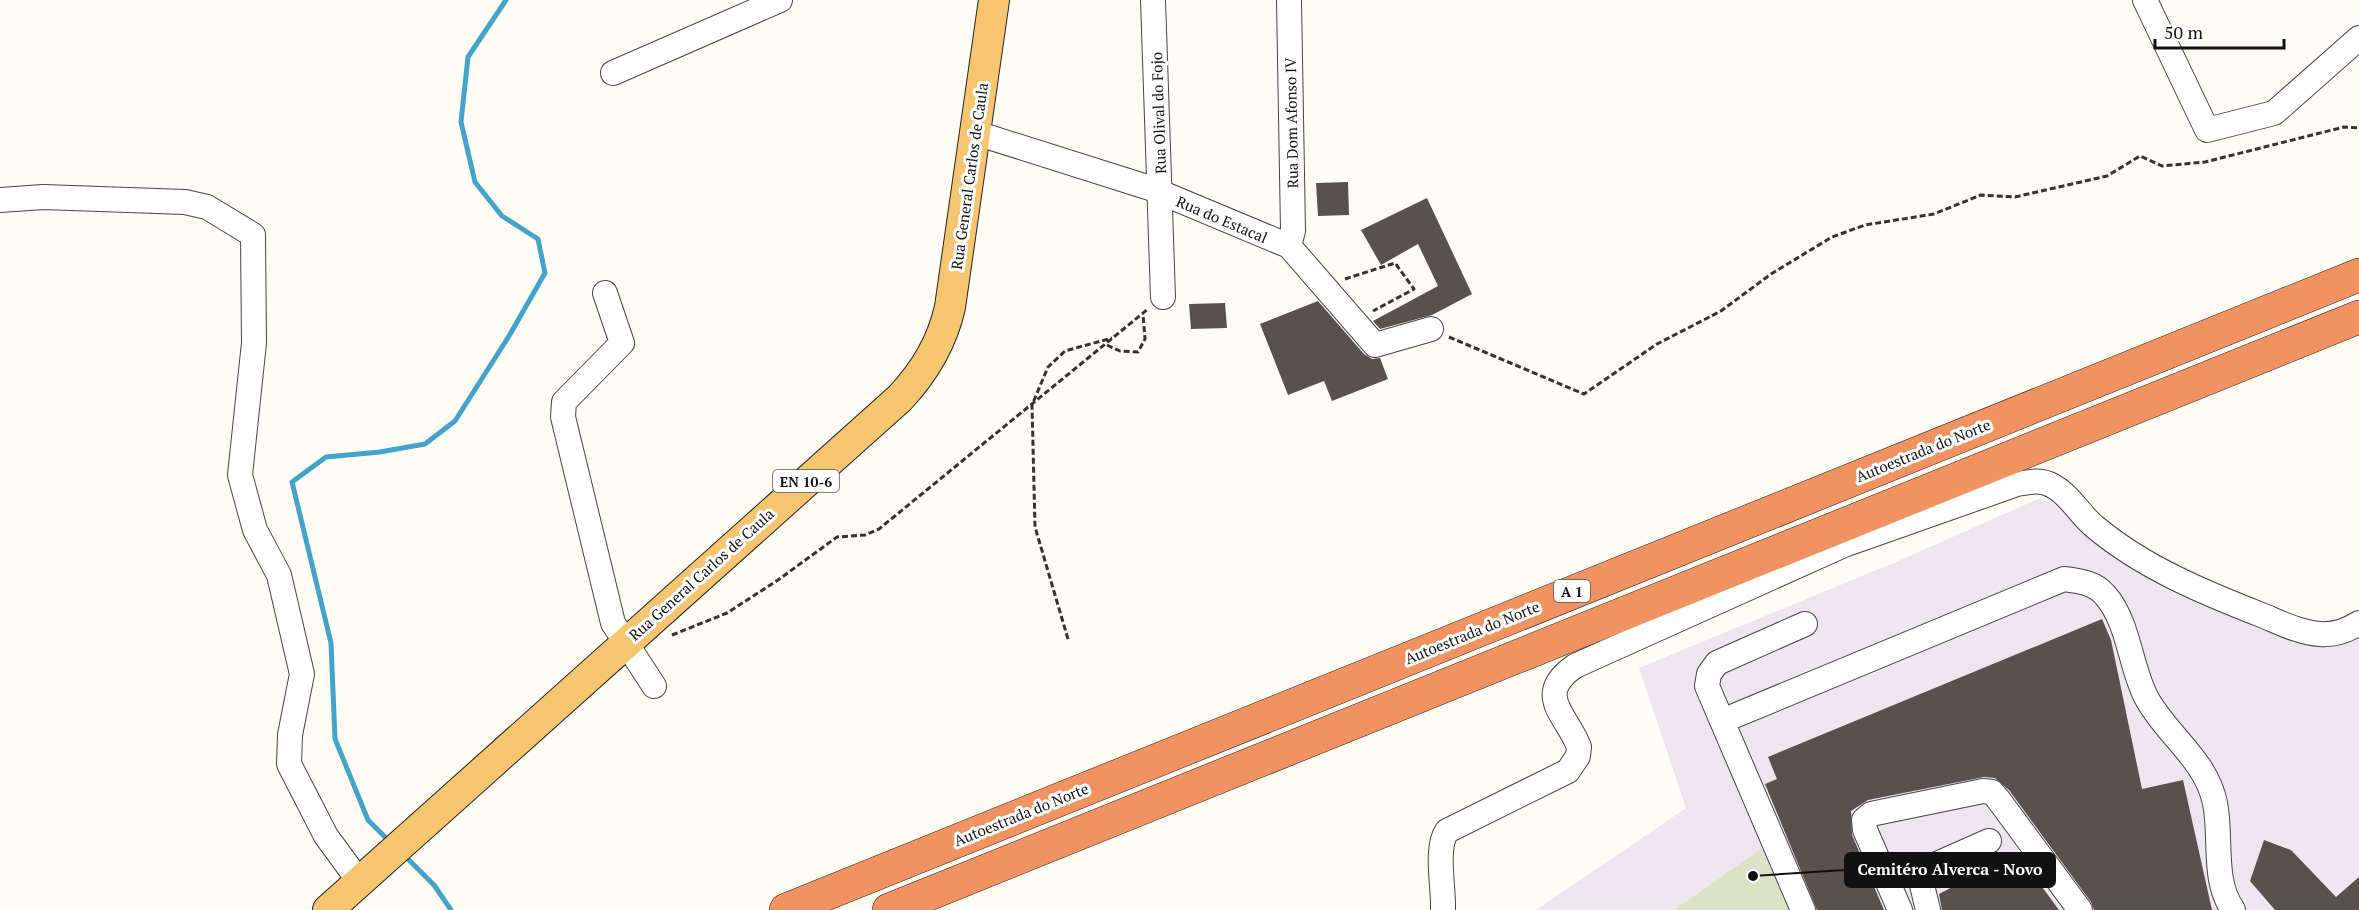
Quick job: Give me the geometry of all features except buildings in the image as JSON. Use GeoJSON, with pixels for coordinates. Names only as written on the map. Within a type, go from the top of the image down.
{"type":"FeatureCollection","features":[{"type":"Feature","properties":{"kind":"highway","name":"Autoestrada do Norte"},"geometry":{"type":"LineString","coordinates":[[786,910],[2359,275]]}},
{"type":"Feature","properties":{"kind":"highway","name":"A 1"},"geometry":{"type":"LineString","coordinates":[[889,910],[2359,317]]}},
{"type":"Feature","properties":{"kind":"main road","name":"Rua General Carlos de Caula"},"geometry":{"type":"LineString","coordinates":[[328,910],[900,398],[923,370],[939,343],[950,307],[994,0]]}},
{"type":"Feature","properties":{"kind":"street"},"geometry":{"type":"LineString","coordinates":[[613,73],[780,0]]}},
{"type":"Feature","properties":{"kind":"street","name":"Rua Olival do Fojo"},"geometry":{"type":"LineString","coordinates":[[1153,0],[1163,297]]}},
{"type":"Feature","properties":{"kind":"street","name":"Rua Dom Afonso IV"},"geometry":{"type":"LineString","coordinates":[[1289,0],[1293,231],[1289,246]]}},
{"type":"Feature","properties":{"kind":"street"},"geometry":{"type":"LineString","coordinates":[[2145,0],[2207,130],[2274,113],[2359,38]]}},
{"type":"Feature","properties":{"kind":"street","name":"Rua do Estacal"},"geometry":{"type":"LineString","coordinates":[[976,133],[1161,192],[1289,246],[1375,345],[1431,329]]}},
{"type":"Feature","properties":{"kind":"street"},"geometry":{"type":"LineString","coordinates":[[0,200],[43,197],[185,202],[207,207],[253,235],[254,343],[240,475],[255,530],[279,575],[302,674],[290,735],[289,764],[326,836],[359,881]]}},
{"type":"Feature","properties":{"kind":"street"},"geometry":{"type":"LineString","coordinates":[[605,293],[622,343],[572,392],[562,408],[613,623],[654,686]]}},
{"type":"Feature","properties":{"kind":"street"},"geometry":{"type":"LineString","coordinates":[[1443,910],[1444,886],[1440,854],[1447,831],[1568,771],[1575,764],[1579,747],[1555,702],[1558,680],[1564,673],[1640,635],[1844,544],[2017,484],[2032,481],[2052,485],[2094,527],[2121,547],[2169,575],[2221,600],[2285,624],[2320,634],[2344,631],[2359,623]]}},
{"type":"Feature","properties":{"kind":"street"},"geometry":{"type":"LineString","coordinates":[[1722,721],[2064,579],[2085,581],[2104,593],[2114,607],[2145,695],[2155,713],[2194,757],[2207,778],[2215,803],[2222,887],[2233,910]]}},
{"type":"Feature","properties":{"kind":"street"},"geometry":{"type":"LineString","coordinates":[[1803,910],[1707,686],[1709,674],[1717,663],[1805,624]]}},
{"type":"Feature","properties":{"kind":"street"},"geometry":{"type":"LineString","coordinates":[[1900,910],[1865,830],[1864,820],[1870,814],[1983,791],[1992,792],[1998,799],[2080,910]]}},
{"type":"Feature","properties":{"kind":"street"},"geometry":{"type":"LineString","coordinates":[[1928,910],[1922,885],[1928,868],[1989,841]]}},
{"type":"Feature","properties":{"kind":"path"},"geometry":{"type":"LineString","coordinates":[[1431,329],[1584,394],[1657,345],[1721,311],[1771,274],[1832,237],[1864,225],[1922,218],[1981,195],[2015,197],[2107,176],[2140,156],[2162,166],[2205,162],[2344,127],[2359,128]]}},
{"type":"Feature","properties":{"kind":"path"},"geometry":{"type":"LineString","coordinates":[[1324,286],[1395,262],[1414,289],[1354,321]]}},
{"type":"Feature","properties":{"kind":"path"},"geometry":{"type":"LineString","coordinates":[[671,636],[727,613],[778,580],[837,537],[865,535],[879,529],[1163,297]]}},
{"type":"Feature","properties":{"kind":"path"},"geometry":{"type":"LineString","coordinates":[[1106,344],[1120,351],[1138,352],[1145,339],[1143,314]]}},
{"type":"Feature","properties":{"kind":"path"},"geometry":{"type":"LineString","coordinates":[[1068,639],[1035,527],[1032,405],[1048,367],[1065,351],[1114,338]]}},
{"type":"Feature","properties":{"kind":"shaded area"},"geometry":{"type":"Polygon","coordinates":[[[2040,498],[2311,627],[2359,627],[2359,910],[1536,910],[1686,808],[1639,668],[1896,562],[2040,498]]]}},
{"type":"Feature","properties":{"kind":"green space"},"geometry":{"type":"Polygon","coordinates":[[[1770,843],[1797,910],[1674,910],[1770,843]]]}},
{"type":"Feature","properties":{"kind":"waterway"},"geometry":{"type":"LineString","coordinates":[[390,842],[368,820],[335,739],[331,643],[292,482],[326,457],[380,452],[425,444],[455,421],[509,336],[545,273],[538,239],[502,216],[475,182],[461,122],[468,57],[506,0]]}},
{"type":"Feature","properties":{"kind":"waterway"},"geometry":{"type":"LineString","coordinates":[[403,854],[434,885],[451,910]]}},
{"type":"Feature","properties":{"kind":"place","name":"Cemitéro Alverca - Novo"},"geometry":{"type":"Point","coordinates":[1753,876]}}]}
